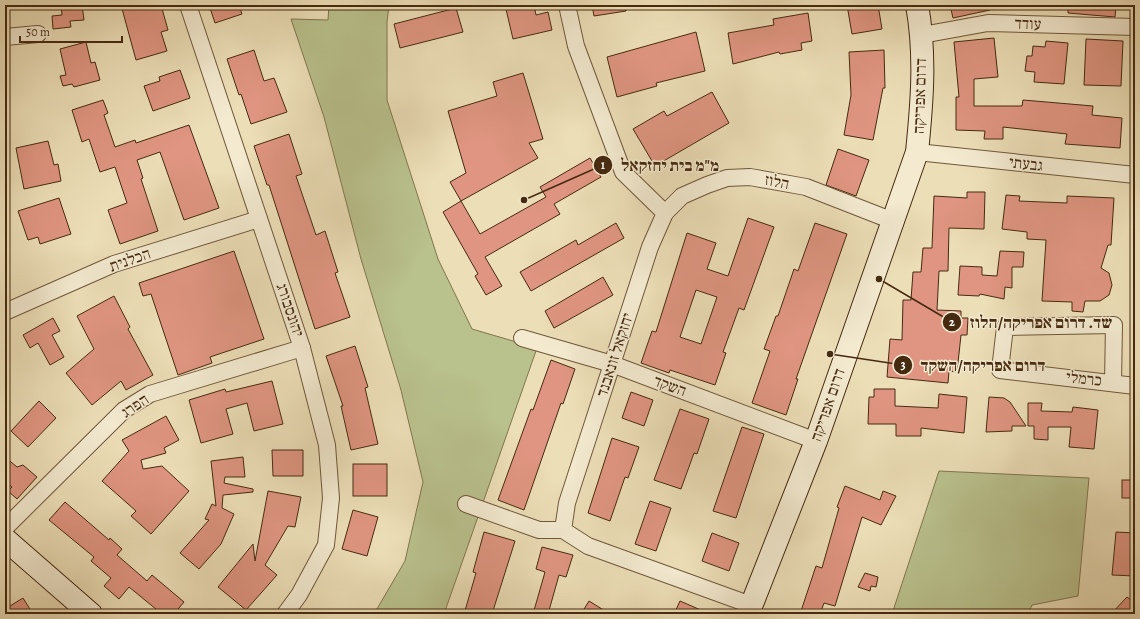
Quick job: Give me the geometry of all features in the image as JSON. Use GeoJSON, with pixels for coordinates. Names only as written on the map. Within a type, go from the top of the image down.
{"type":"FeatureCollection","features":[{"type":"Feature","properties":{"kind":"street","name":"יהונסבורג"},"geometry":{"type":"LineString","coordinates":[[188,5],[302,348],[327,445],[331,498],[326,544],[299,595],[285,614]]}},
{"type":"Feature","properties":{"kind":"street"},"geometry":{"type":"LineString","coordinates":[[567,5],[576,46],[623,172],[665,213]]}},
{"type":"Feature","properties":{"kind":"street","name":"דרום אפריקה"},"geometry":{"type":"LineString","coordinates":[[749,610],[816,440],[917,152],[922,105],[922,35],[917,5]]}},
{"type":"Feature","properties":{"kind":"street","name":"עודד"},"geometry":{"type":"LineString","coordinates":[[922,35],[988,23],[1135,27]]}},
{"type":"Feature","properties":{"kind":"street"},"geometry":{"type":"LineString","coordinates":[[5,37],[38,34]]}},
{"type":"Feature","properties":{"kind":"street","name":"גבעתי"},"geometry":{"type":"LineString","coordinates":[[917,152],[1135,176]]}},
{"type":"Feature","properties":{"kind":"street","name":"הלוז"},"geometry":{"type":"LineString","coordinates":[[665,213],[682,196],[707,184],[727,178],[750,177],[806,187],[893,221]]}},
{"type":"Feature","properties":{"kind":"street","name":"יחזקאל זונאבנד"},"geometry":{"type":"LineString","coordinates":[[563,530],[567,503],[650,247],[665,213]]}},
{"type":"Feature","properties":{"kind":"street","name":"הכלנית"},"geometry":{"type":"LineString","coordinates":[[5,312],[114,264],[259,219]]}},
{"type":"Feature","properties":{"kind":"street","name":"כרמלי"},"geometry":{"type":"LineString","coordinates":[[1113,383],[1114,325],[1005,328],[1000,370],[1135,386]]}},
{"type":"Feature","properties":{"kind":"street","name":"השקד"},"geometry":{"type":"LineString","coordinates":[[522,338],[612,364],[816,440]]}},
{"type":"Feature","properties":{"kind":"street","name":"הפרג"},"geometry":{"type":"LineString","coordinates":[[6,539],[124,410],[150,394],[302,348]]}},
{"type":"Feature","properties":{"kind":"street"},"geometry":{"type":"LineString","coordinates":[[466,504],[539,530],[563,530],[588,546],[749,610]]}},
{"type":"Feature","properties":{"kind":"street"},"geometry":{"type":"LineString","coordinates":[[6,539],[91,614]]}},
{"type":"Feature","properties":{"kind":"green space"},"geometry":{"type":"Polygon","coordinates":[[[329,5],[389,5],[387,22],[387,100],[438,259],[472,329],[537,348],[444,614],[374,614],[405,561],[423,482],[401,390],[361,259],[324,117],[291,19],[328,20],[329,5]]]}},
{"type":"Feature","properties":{"kind":"green space"},"geometry":{"type":"Polygon","coordinates":[[[939,471],[1089,478],[1078,596],[1032,605],[1028,614],[892,614],[939,471]]]}},
{"type":"Feature","properties":{"kind":"building"},"geometry":{"type":"Polygon","coordinates":[[[61,5],[82,5],[84,20],[70,21],[71,27],[53,29],[52,16],[62,15],[61,5]]]}},
{"type":"Feature","properties":{"kind":"building"},"geometry":{"type":"Polygon","coordinates":[[[121,5],[161,5],[168,30],[161,32],[167,51],[136,60],[121,5]]]}},
{"type":"Feature","properties":{"kind":"building"},"geometry":{"type":"Polygon","coordinates":[[[209,5],[239,5],[242,14],[215,23],[209,5]]]}},
{"type":"Feature","properties":{"kind":"building"},"geometry":{"type":"Polygon","coordinates":[[[505,5],[534,5],[536,15],[548,12],[552,30],[513,39],[505,5]]]}},
{"type":"Feature","properties":{"kind":"building"},"geometry":{"type":"Polygon","coordinates":[[[592,5],[625,5],[626,11],[594,16],[592,5]]]}},
{"type":"Feature","properties":{"kind":"building"},"geometry":{"type":"Polygon","coordinates":[[[847,5],[878,5],[882,29],[852,34],[847,5]]]}},
{"type":"Feature","properties":{"kind":"building"},"geometry":{"type":"Polygon","coordinates":[[[950,5],[989,5],[990,10],[953,18],[950,5]]]}},
{"type":"Feature","properties":{"kind":"building"},"geometry":{"type":"Polygon","coordinates":[[[1068,5],[1116,5],[1115,17],[1068,13],[1068,5]]]}},
{"type":"Feature","properties":{"kind":"building"},"geometry":{"type":"Polygon","coordinates":[[[456,8],[463,32],[400,48],[394,24],[456,8]]]}},
{"type":"Feature","properties":{"kind":"building"},"geometry":{"type":"Polygon","coordinates":[[[808,13],[812,41],[801,43],[802,50],[780,54],[779,52],[733,64],[728,33],[774,25],[773,19],[808,13]]]}},
{"type":"Feature","properties":{"kind":"building"},"geometry":{"type":"Polygon","coordinates":[[[696,32],[705,71],[656,83],[657,86],[617,97],[607,57],[696,32]]]}},
{"type":"Feature","properties":{"kind":"building"},"geometry":{"type":"Polygon","coordinates":[[[994,38],[998,77],[974,79],[974,106],[1022,106],[1023,100],[1093,106],[1092,115],[1122,118],[1120,148],[1065,144],[1067,134],[1003,127],[1003,139],[984,139],[985,131],[956,130],[956,97],[959,97],[954,42],[994,38]]]}},
{"type":"Feature","properties":{"kind":"building"},"geometry":{"type":"Polygon","coordinates":[[[1086,39],[1123,41],[1121,86],[1084,85],[1086,39]]]}},
{"type":"Feature","properties":{"kind":"building"},"geometry":{"type":"Polygon","coordinates":[[[1046,41],[1068,43],[1064,84],[1034,82],[1035,72],[1025,71],[1027,56],[1032,56],[1033,46],[1045,47],[1046,41]]]}},
{"type":"Feature","properties":{"kind":"building"},"geometry":{"type":"Polygon","coordinates":[[[86,42],[91,63],[95,62],[100,80],[74,87],[72,84],[63,86],[60,76],[66,75],[60,49],[86,42]]]}},
{"type":"Feature","properties":{"kind":"building"},"geometry":{"type":"Polygon","coordinates":[[[254,50],[264,81],[274,78],[287,112],[251,124],[241,94],[239,95],[227,59],[254,50]]]}},
{"type":"Feature","properties":{"kind":"building"},"geometry":{"type":"Polygon","coordinates":[[[884,50],[885,88],[883,88],[873,140],[844,135],[851,95],[849,52],[884,50]]]}},
{"type":"Feature","properties":{"kind":"building"},"geometry":{"type":"Polygon","coordinates":[[[180,70],[190,98],[153,111],[144,86],[160,81],[159,77],[180,70]]]}},
{"type":"Feature","properties":{"kind":"building"},"geometry":{"type":"Polygon","coordinates":[[[523,73],[543,139],[529,143],[538,158],[461,201],[450,182],[466,173],[448,111],[497,96],[493,82],[523,73]]]}},
{"type":"Feature","properties":{"kind":"building"},"geometry":{"type":"Polygon","coordinates":[[[712,92],[729,123],[655,166],[633,129],[664,111],[667,116],[712,92]]]}},
{"type":"Feature","properties":{"kind":"building"},"geometry":{"type":"Polygon","coordinates":[[[103,100],[108,113],[104,115],[115,147],[135,140],[136,143],[189,125],[219,208],[184,220],[160,152],[137,160],[143,178],[141,179],[158,231],[120,244],[108,210],[127,203],[115,167],[100,172],[89,139],[82,142],[72,110],[103,100]]]}},
{"type":"Feature","properties":{"kind":"building"},"geometry":{"type":"Polygon","coordinates":[[[289,134],[302,174],[296,176],[316,235],[325,231],[338,272],[335,273],[350,317],[315,329],[269,185],[267,185],[254,146],[289,134]]]}},
{"type":"Feature","properties":{"kind":"building"},"geometry":{"type":"Polygon","coordinates":[[[48,141],[54,165],[58,164],[61,181],[24,189],[16,148],[48,141]]]}},
{"type":"Feature","properties":{"kind":"building"},"geometry":{"type":"Polygon","coordinates":[[[838,149],[869,160],[856,196],[826,185],[838,149]]]}},
{"type":"Feature","properties":{"kind":"building"},"geometry":{"type":"Polygon","coordinates":[[[590,158],[601,177],[554,204],[560,214],[485,257],[502,286],[486,295],[475,276],[478,274],[443,212],[461,201],[480,234],[546,197],[540,187],[590,158]]]}},
{"type":"Feature","properties":{"kind":"building"},"geometry":{"type":"Polygon","coordinates":[[[967,192],[985,192],[984,229],[949,228],[948,271],[939,271],[937,310],[961,311],[961,318],[968,318],[967,335],[961,335],[957,372],[949,371],[948,383],[887,377],[890,339],[902,340],[903,300],[911,300],[913,272],[921,272],[923,248],[932,248],[934,196],[967,198],[967,192]]]}},
{"type":"Feature","properties":{"kind":"building"},"geometry":{"type":"Polygon","coordinates":[[[1006,195],[1020,196],[1019,201],[1067,203],[1067,196],[1114,198],[1111,245],[1108,245],[1101,268],[1109,273],[1112,285],[1109,295],[1100,301],[1085,301],[1083,312],[1072,311],[1072,302],[1042,301],[1046,240],[1027,239],[1027,232],[1002,229],[1006,195]]]}},
{"type":"Feature","properties":{"kind":"building"},"geometry":{"type":"Polygon","coordinates":[[[59,198],[71,234],[40,244],[38,237],[28,240],[18,211],[59,198]]]}},
{"type":"Feature","properties":{"kind":"building"},"geometry":{"type":"Polygon","coordinates":[[[748,218],[774,227],[744,310],[739,308],[723,352],[726,353],[715,385],[670,370],[669,373],[641,363],[652,331],[656,332],[687,233],[716,243],[707,269],[728,276],[748,218]],[[696,290],[680,337],[701,344],[717,297],[696,290]]]}},
{"type":"Feature","properties":{"kind":"building"},"geometry":{"type":"Polygon","coordinates":[[[616,223],[624,238],[531,291],[520,272],[576,240],[578,245],[616,223]]]}},
{"type":"Feature","properties":{"kind":"building"},"geometry":{"type":"Polygon","coordinates":[[[815,223],[847,234],[796,379],[798,379],[786,415],[752,403],[770,351],[764,349],[776,316],[778,316],[794,269],[798,271],[815,223]]]}},
{"type":"Feature","properties":{"kind":"building"},"geometry":{"type":"Polygon","coordinates":[[[234,251],[264,339],[210,357],[212,363],[178,375],[151,294],[143,296],[139,283],[234,251]]]}},
{"type":"Feature","properties":{"kind":"building"},"geometry":{"type":"Polygon","coordinates":[[[1000,251],[1024,252],[1023,267],[1012,267],[1012,288],[1005,287],[1004,299],[980,294],[979,296],[958,295],[960,266],[982,267],[982,275],[997,276],[1000,251]]]}},
{"type":"Feature","properties":{"kind":"building"},"geometry":{"type":"Polygon","coordinates":[[[603,277],[613,295],[554,328],[545,311],[603,277]]]}},
{"type":"Feature","properties":{"kind":"building"},"geometry":{"type":"Polygon","coordinates":[[[114,296],[130,327],[128,329],[153,375],[126,390],[121,381],[92,405],[66,373],[94,349],[77,316],[114,296]]]}},
{"type":"Feature","properties":{"kind":"building"},"geometry":{"type":"Polygon","coordinates":[[[53,318],[60,331],[52,335],[64,357],[50,365],[38,343],[30,348],[23,335],[53,318]]]}},
{"type":"Feature","properties":{"kind":"building"},"geometry":{"type":"Polygon","coordinates":[[[355,346],[368,387],[365,388],[378,444],[351,450],[341,406],[343,406],[326,356],[355,346]]]}},
{"type":"Feature","properties":{"kind":"building"},"geometry":{"type":"Polygon","coordinates":[[[551,360],[575,369],[563,404],[561,403],[524,510],[498,500],[531,409],[533,410],[551,360]]]}},
{"type":"Feature","properties":{"kind":"building"},"geometry":{"type":"Polygon","coordinates":[[[272,381],[283,424],[254,431],[247,403],[226,409],[233,434],[201,443],[189,400],[225,389],[226,392],[272,381]]]}},
{"type":"Feature","properties":{"kind":"building"},"geometry":{"type":"Polygon","coordinates":[[[874,389],[895,389],[895,406],[938,408],[939,394],[967,397],[964,433],[921,428],[921,436],[896,436],[896,424],[868,424],[869,397],[874,397],[874,389]]]}},
{"type":"Feature","properties":{"kind":"building"},"geometry":{"type":"Polygon","coordinates":[[[631,392],[653,400],[644,426],[622,418],[631,392]]]}},
{"type":"Feature","properties":{"kind":"building"},"geometry":{"type":"Polygon","coordinates":[[[989,397],[1004,398],[1010,402],[1026,426],[1012,426],[1012,431],[986,432],[989,397]]]}},
{"type":"Feature","properties":{"kind":"building"},"geometry":{"type":"Polygon","coordinates":[[[39,401],[56,418],[28,447],[11,431],[39,401]]]}},
{"type":"Feature","properties":{"kind":"building"},"geometry":{"type":"Polygon","coordinates":[[[1028,403],[1042,403],[1041,411],[1072,412],[1073,407],[1098,410],[1094,449],[1069,447],[1071,427],[1048,427],[1048,440],[1034,439],[1034,426],[1028,426],[1028,403]]]}},
{"type":"Feature","properties":{"kind":"building"},"geometry":{"type":"Polygon","coordinates":[[[680,409],[709,419],[697,454],[694,453],[681,489],[654,480],[680,409]]]}},
{"type":"Feature","properties":{"kind":"building"},"geometry":{"type":"Polygon","coordinates":[[[166,416],[179,440],[164,448],[166,453],[141,460],[143,469],[162,466],[189,491],[151,534],[131,516],[136,511],[102,481],[129,451],[122,440],[166,416]]]}},
{"type":"Feature","properties":{"kind":"building"},"geometry":{"type":"Polygon","coordinates":[[[742,427],[764,434],[736,518],[713,511],[742,427]]]}},
{"type":"Feature","properties":{"kind":"building"},"geometry":{"type":"Polygon","coordinates":[[[612,438],[639,447],[628,478],[625,477],[610,521],[588,513],[612,438]]]}},
{"type":"Feature","properties":{"kind":"building"},"geometry":{"type":"Polygon","coordinates":[[[272,450],[303,450],[303,476],[273,476],[272,450]]]}},
{"type":"Feature","properties":{"kind":"building"},"geometry":{"type":"Polygon","coordinates":[[[5,457],[17,467],[23,465],[37,477],[17,499],[8,491],[12,487],[5,481],[5,457]]]}},
{"type":"Feature","properties":{"kind":"building"},"geometry":{"type":"Polygon","coordinates":[[[243,457],[245,477],[225,477],[224,483],[253,489],[253,492],[223,495],[222,508],[234,514],[221,544],[199,569],[180,553],[209,520],[205,519],[212,504],[216,506],[211,461],[243,457]]]}},
{"type":"Feature","properties":{"kind":"building"},"geometry":{"type":"Polygon","coordinates":[[[353,464],[387,464],[387,496],[353,496],[353,464]]]}},
{"type":"Feature","properties":{"kind":"building"},"geometry":{"type":"Polygon","coordinates":[[[1122,480],[1135,480],[1135,498],[1122,498],[1122,480]]]}},
{"type":"Feature","properties":{"kind":"building"},"geometry":{"type":"Polygon","coordinates":[[[845,486],[880,500],[883,491],[896,496],[881,525],[862,517],[835,606],[824,603],[820,614],[800,614],[816,566],[822,568],[839,508],[837,507],[845,486]]]}},
{"type":"Feature","properties":{"kind":"building"},"geometry":{"type":"Polygon","coordinates":[[[268,491],[301,497],[295,527],[288,526],[265,565],[277,575],[246,610],[218,587],[253,544],[255,561],[268,491]]]}},
{"type":"Feature","properties":{"kind":"building"},"geometry":{"type":"Polygon","coordinates":[[[650,501],[671,508],[656,551],[635,544],[650,501]]]}},
{"type":"Feature","properties":{"kind":"building"},"geometry":{"type":"Polygon","coordinates":[[[65,502],[109,540],[110,538],[122,549],[117,555],[147,581],[152,575],[184,602],[174,614],[162,614],[129,587],[119,599],[104,586],[111,578],[91,561],[94,557],[49,520],[65,502]]]}},
{"type":"Feature","properties":{"kind":"building"},"geometry":{"type":"Polygon","coordinates":[[[353,510],[378,517],[367,556],[342,549],[353,510]]]}},
{"type":"Feature","properties":{"kind":"building"},"geometry":{"type":"Polygon","coordinates":[[[484,532],[515,541],[492,614],[464,614],[476,573],[473,572],[484,532]]]}},
{"type":"Feature","properties":{"kind":"building"},"geometry":{"type":"Polygon","coordinates":[[[1116,532],[1135,533],[1135,576],[1112,575],[1116,532]]]}},
{"type":"Feature","properties":{"kind":"building"},"geometry":{"type":"Polygon","coordinates":[[[712,533],[739,543],[729,571],[702,561],[712,533]]]}},
{"type":"Feature","properties":{"kind":"building"},"geometry":{"type":"Polygon","coordinates":[[[542,547],[573,555],[566,577],[559,575],[548,614],[533,614],[545,572],[536,569],[542,547]]]}},
{"type":"Feature","properties":{"kind":"building"},"geometry":{"type":"Polygon","coordinates":[[[865,573],[878,577],[876,587],[871,586],[870,591],[858,587],[865,573]]]}},
{"type":"Feature","properties":{"kind":"building"},"geometry":{"type":"Polygon","coordinates":[[[1127,597],[1135,603],[1135,614],[1111,614],[1127,597]]]}},
{"type":"Feature","properties":{"kind":"building"},"geometry":{"type":"Polygon","coordinates":[[[23,598],[33,614],[5,614],[5,609],[23,598]]]}},
{"type":"Feature","properties":{"kind":"building"},"geometry":{"type":"Polygon","coordinates":[[[589,601],[610,614],[581,614],[589,601]]]}},
{"type":"Feature","properties":{"kind":"building"},"geometry":{"type":"Polygon","coordinates":[[[680,601],[710,614],[674,614],[680,601]]]}},
{"type":"Feature","properties":{"kind":"place","name":"מ\"מ בית יחזקאל"},"geometry":{"type":"Point","coordinates":[524,200]}},
{"type":"Feature","properties":{"kind":"place","name":"שד. דרום אפריקה/הלוז"},"geometry":{"type":"Point","coordinates":[879,279]}},
{"type":"Feature","properties":{"kind":"place","name":"דרום אפריקה/השקד"},"geometry":{"type":"Point","coordinates":[830,354]}}]}
